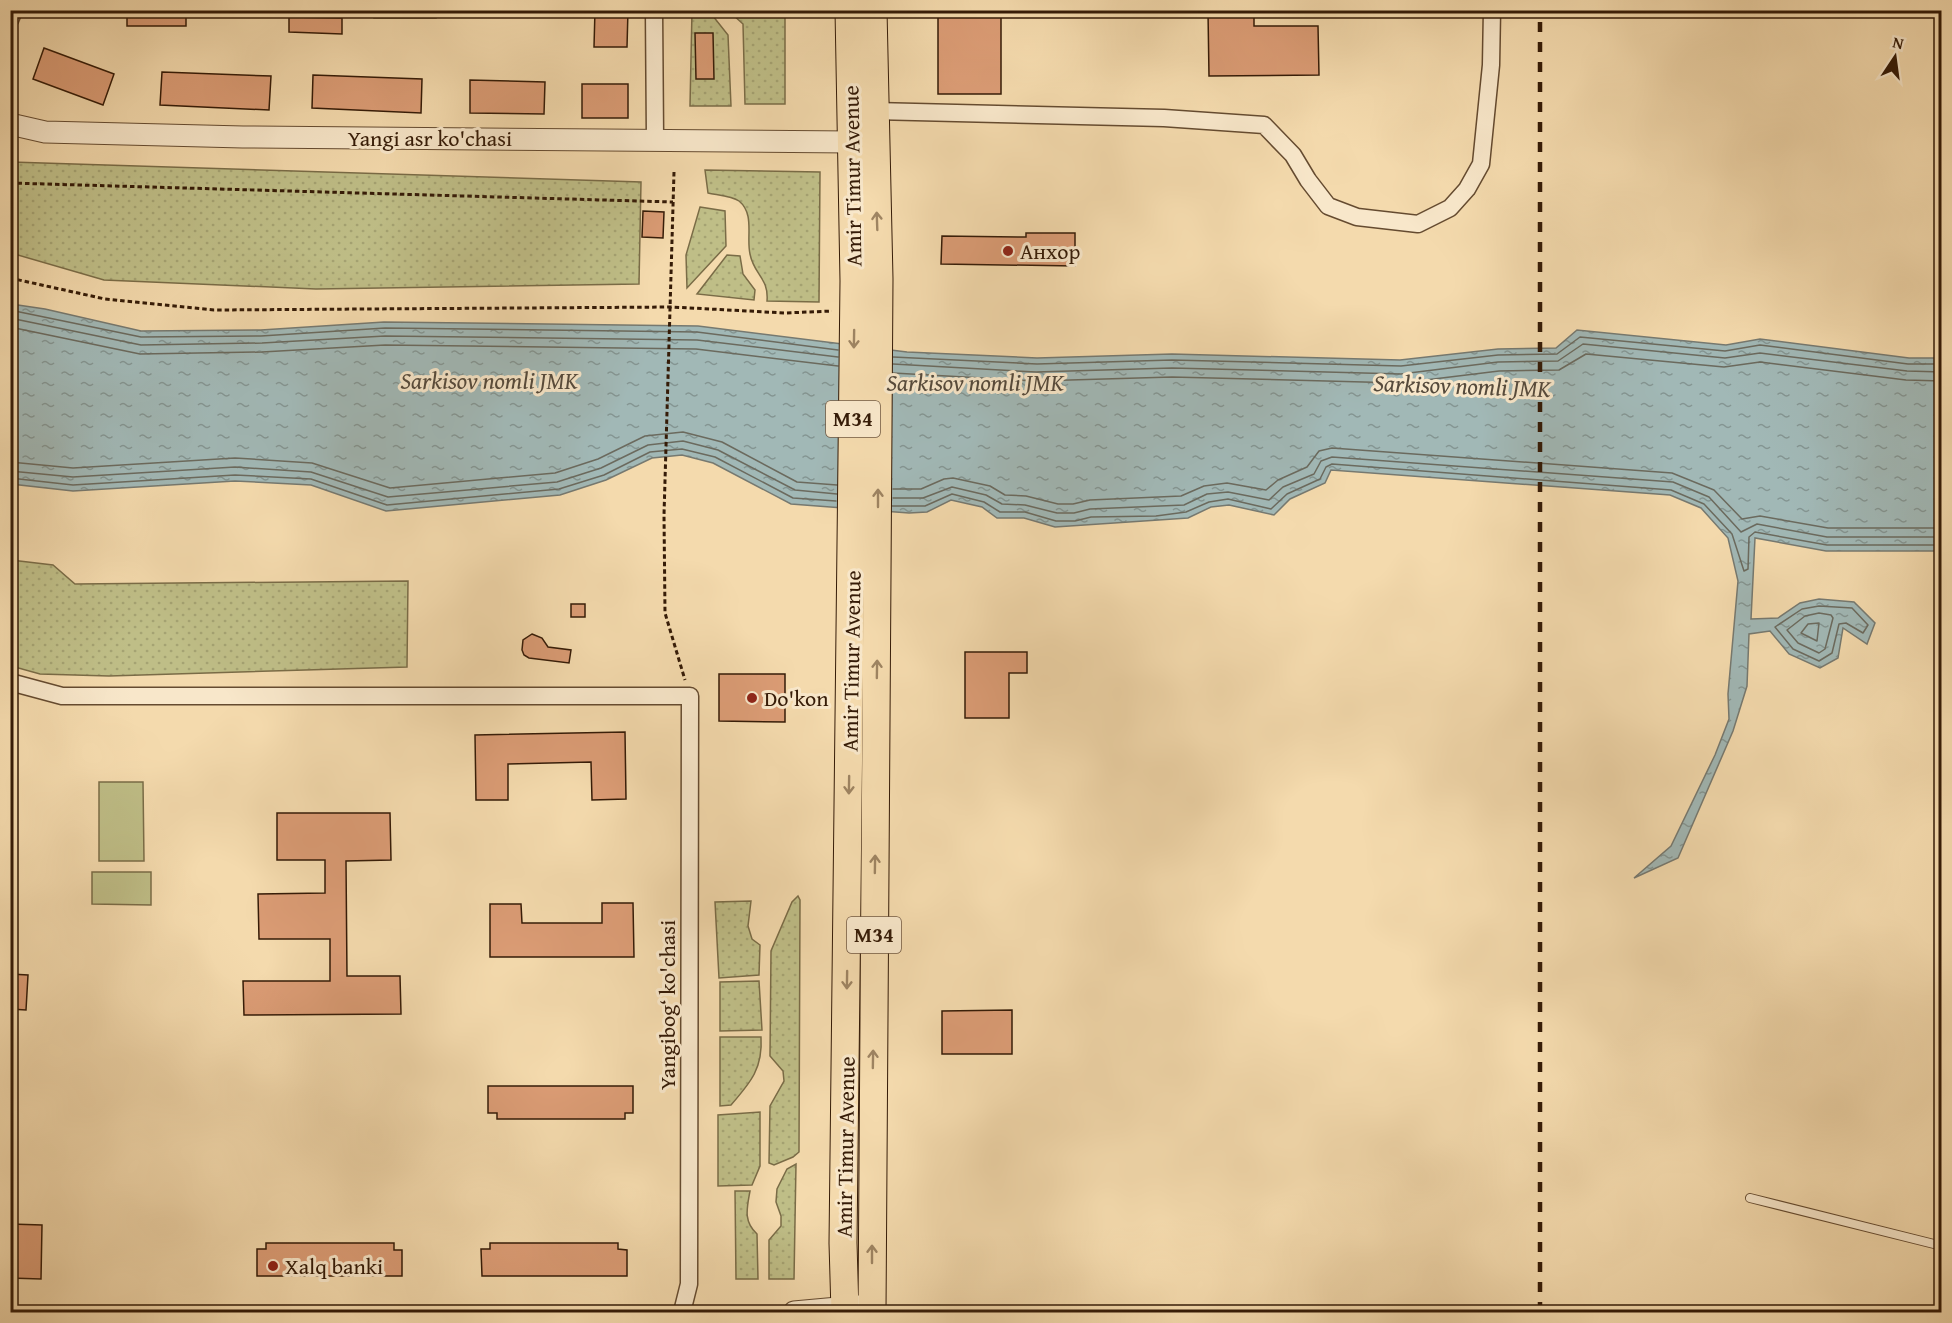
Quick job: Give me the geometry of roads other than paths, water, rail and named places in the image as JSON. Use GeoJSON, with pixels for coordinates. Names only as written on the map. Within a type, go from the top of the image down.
{"type":"FeatureCollection","features":[{"type":"Feature","properties":{"kind":"highway","name":"Amir Timur Avenue"},"geometry":{"type":"LineString","coordinates":[[849,10],[851,142],[867,280]]}},
{"type":"Feature","properties":{"kind":"highway","name":"Amir Timur Avenue"},"geometry":{"type":"LineString","coordinates":[[872,1308],[865,558],[867,280],[874,111],[873,10]]}},
{"type":"Feature","properties":{"kind":"highway","name":"Amir Timur Avenue"},"geometry":{"type":"LineString","coordinates":[[845,1310],[865,558]]}},
{"type":"Feature","properties":{"kind":"street"},"geometry":{"type":"LineString","coordinates":[[10,20],[14,10]]}},
{"type":"Feature","properties":{"kind":"street"},"geometry":{"type":"LineString","coordinates":[[654,10],[655,139]]}},
{"type":"Feature","properties":{"kind":"street"},"geometry":{"type":"LineString","coordinates":[[874,111],[1164,118],[1264,125],[1293,155],[1328,206],[1357,217],[1418,224],[1450,208],[1467,189],[1481,164],[1491,65],[1492,10]]}},
{"type":"Feature","properties":{"kind":"street","name":"Yangi asr ko'chasi"},"geometry":{"type":"LineString","coordinates":[[10,124],[45,132],[80,133],[851,142]]}},
{"type":"Feature","properties":{"kind":"street","name":"Yangibog‘ ko'chasi"},"geometry":{"type":"LineString","coordinates":[[10,682],[62,696],[690,696],[689,1284],[682,1312]]}},
{"type":"Feature","properties":{"kind":"street"},"geometry":{"type":"LineString","coordinates":[[804,1312],[872,1308]]}},
{"type":"Feature","properties":{"kind":"lane"},"geometry":{"type":"LineString","coordinates":[[1750,1198],[1941,1246]]}},
{"type":"Feature","properties":{"kind":"water","name":"Sarkisov nomli JMK"},"geometry":{"type":"Polygon","coordinates":[[[11,304],[45,309],[141,331],[261,330],[384,322],[698,326],[907,352],[1037,358],[1172,354],[1400,360],[1498,349],[1556,348],[1577,330],[1726,345],[1760,339],[1909,358],[1941,358],[1941,551],[1826,551],[1755,538],[1751,619],[1778,618],[1800,603],[1819,599],[1854,602],[1875,623],[1867,644],[1843,628],[1838,658],[1820,668],[1789,654],[1770,631],[1749,634],[1747,686],[1733,731],[1678,858],[1634,878],[1671,846],[1715,755],[1729,719],[1728,694],[1738,581],[1728,538],[1701,508],[1670,495],[1331,470],[1325,483],[1290,499],[1274,515],[1229,505],[1211,507],[1188,518],[1055,527],[1024,518],[997,518],[982,507],[951,500],[927,512],[909,513],[791,504],[713,463],[682,455],[652,458],[606,480],[560,495],[386,511],[311,485],[235,481],[73,491],[11,484],[11,304]]]}},
{"type":"Feature","properties":{"kind":"railway"},"geometry":{"type":"LineString","coordinates":[[1540,10],[1540,1312]]}},
{"type":"Feature","properties":{"kind":"place","name":"Анхор"},"geometry":{"type":"Point","coordinates":[1008,251]}},
{"type":"Feature","properties":{"kind":"place","name":"Do'kon"},"geometry":{"type":"Point","coordinates":[752,698]}},
{"type":"Feature","properties":{"kind":"place","name":"Xalq banki"},"geometry":{"type":"Point","coordinates":[273,1266]}}]}
